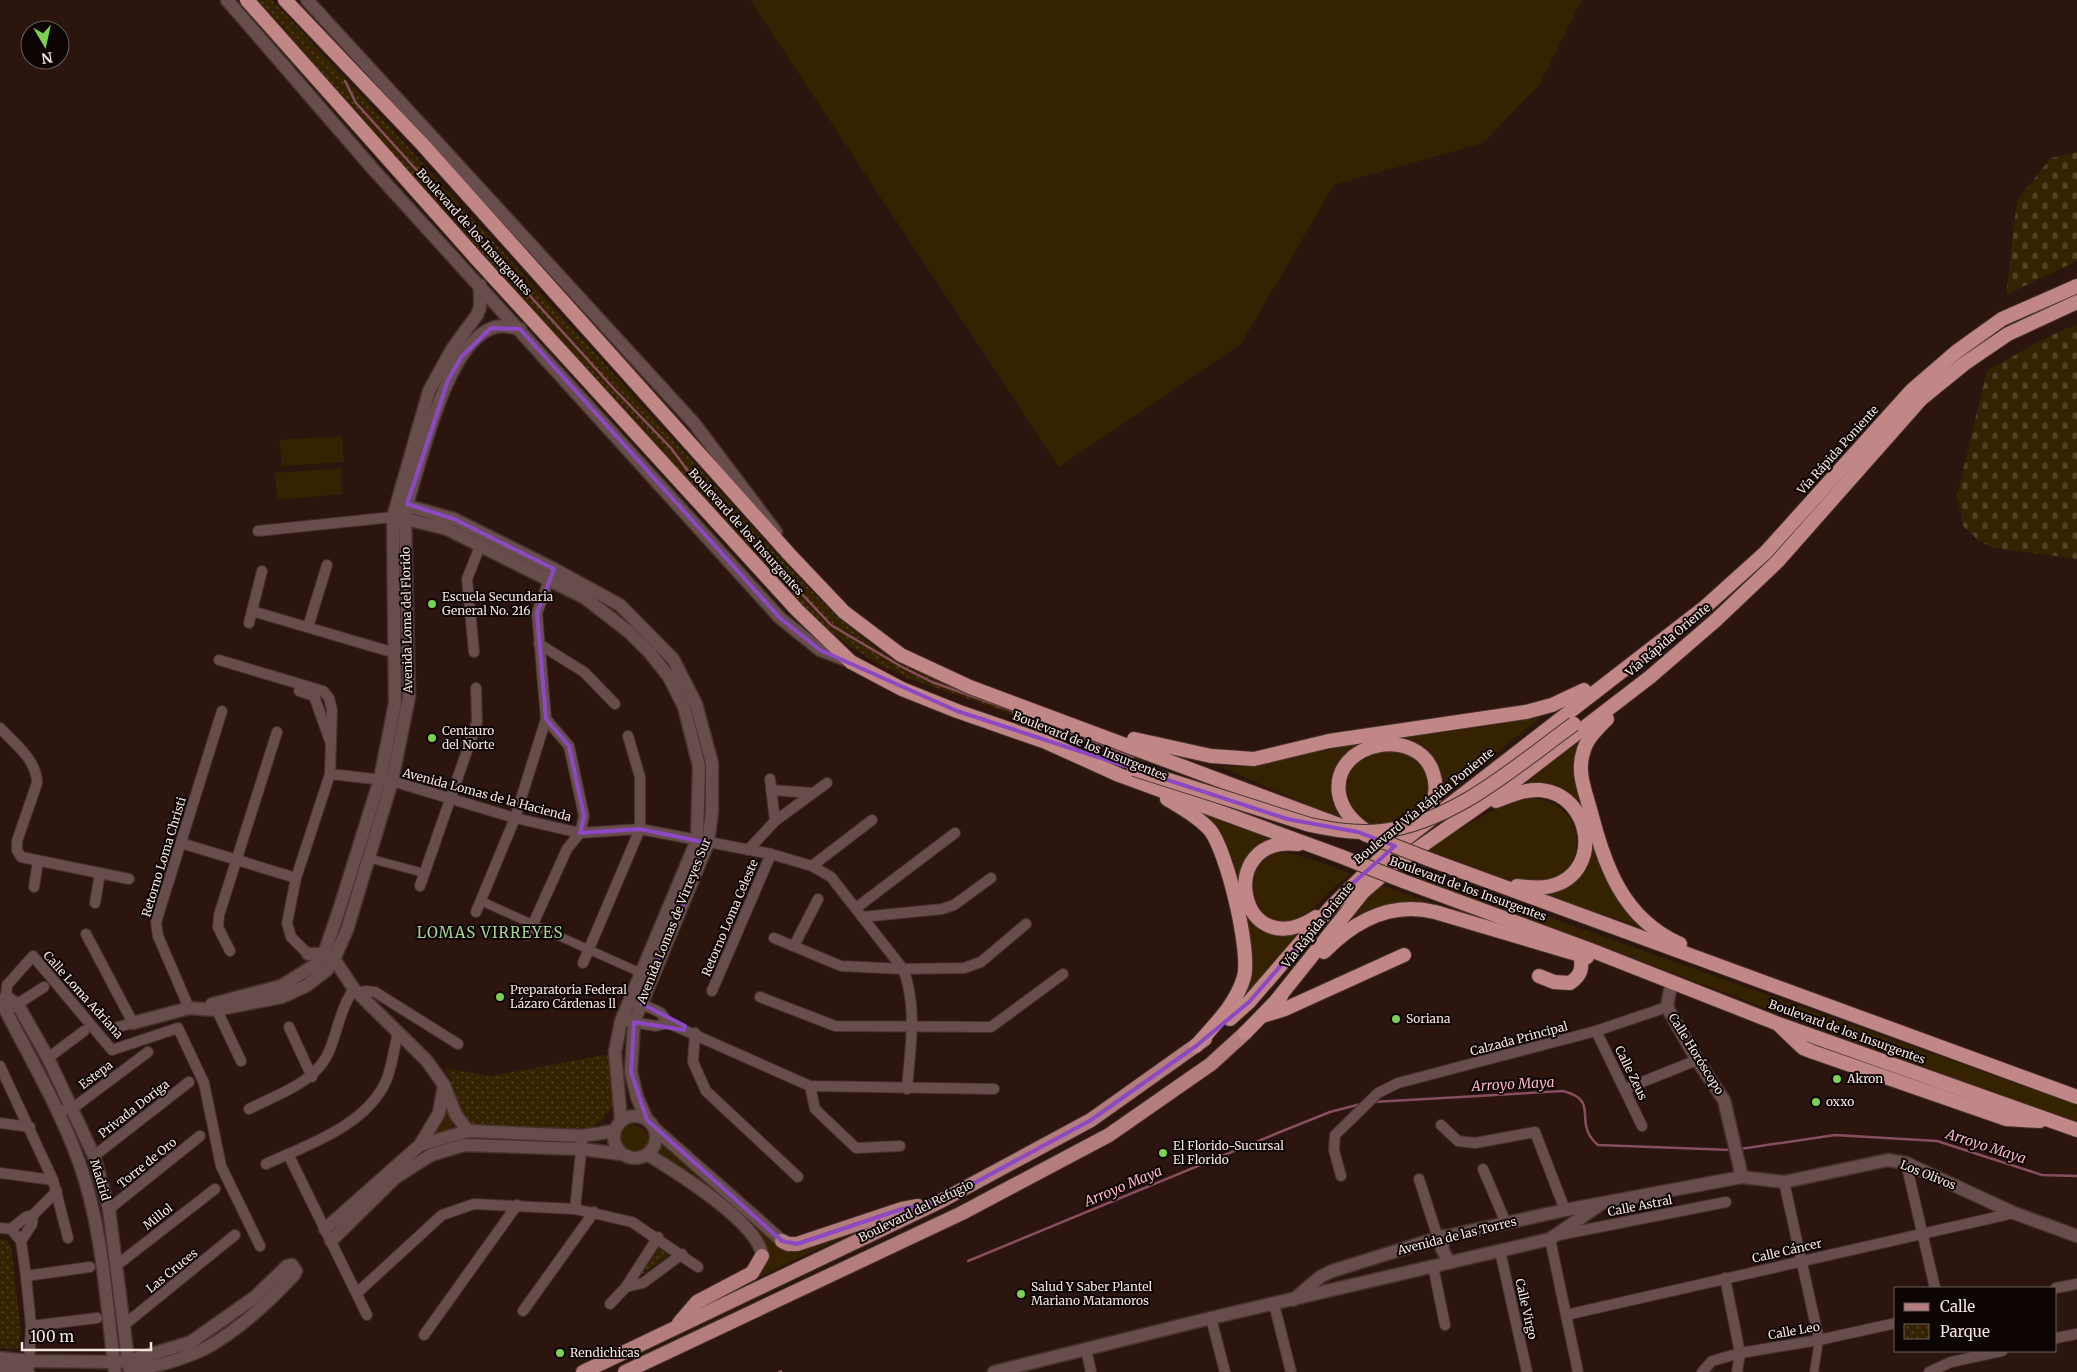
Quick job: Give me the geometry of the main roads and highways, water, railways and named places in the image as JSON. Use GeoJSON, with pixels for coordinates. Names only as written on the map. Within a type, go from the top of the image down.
{"type":"FeatureCollection","features":[{"type":"Feature","properties":{"kind":"highway","name":"Boulevard de los Insurgentes"},"geometry":{"type":"LineString","coordinates":[[247,0],[476,258],[797,610],[851,662],[902,689],[938,704],[1046,742],[1119,775],[1588,949],[1770,1020]]}},
{"type":"Feature","properties":{"kind":"highway","name":"Boulevard de los Insurgentes"},"geometry":{"type":"LineString","coordinates":[[285,0],[422,144],[788,554],[844,612],[900,655],[970,687],[1355,827],[1383,842],[1428,859],[2077,1097]]}},
{"type":"Feature","properties":{"kind":"highway","name":"Vía Rápida Poniente"},"geometry":{"type":"LineString","coordinates":[[1636,658],[1705,607],[1765,553],[1912,390],[1956,352],[2002,319],[2077,286]]}},
{"type":"Feature","properties":{"kind":"highway","name":"Vía Rápida Oriente"},"geometry":{"type":"LineString","coordinates":[[1276,1001],[1363,892],[1408,854],[1516,780],[1650,676],[1716,620],[1777,562],[1921,399],[1964,364],[2008,334],[2077,302]]}},
{"type":"Feature","properties":{"kind":"highway"},"geometry":{"type":"LineString","coordinates":[[1046,742],[1310,825],[1338,831],[1382,831],[1416,824],[1456,806],[1497,780],[1716,620]]}},
{"type":"Feature","properties":{"kind":"highway"},"geometry":{"type":"LineString","coordinates":[[1061,719],[1170,748],[1211,756],[1254,759],[1329,741],[1512,716],[1539,709],[1571,697],[1636,658]]}},
{"type":"Feature","properties":{"kind":"highway","name":"Boulevard Vía Rápida Poniente"},"geometry":{"type":"LineString","coordinates":[[1230,1019],[1249,1002],[1331,906],[1360,877],[1403,840],[1636,658]]}},
{"type":"Feature","properties":{"kind":"highway"},"geometry":{"type":"LineString","coordinates":[[1650,676],[1593,733],[1582,754],[1582,777],[1605,862],[1622,894],[1656,930],[1669,939],[1772,985]]}},
{"type":"Feature","properties":{"kind":"highway"},"geometry":{"type":"LineString","coordinates":[[1355,827],[1344,810],[1339,794],[1340,776],[1346,763],[1356,753],[1368,748],[1392,744],[1408,748],[1420,754],[1430,767],[1436,791],[1429,810],[1403,840]]}},
{"type":"Feature","properties":{"kind":"highway"},"geometry":{"type":"LineString","coordinates":[[1119,775],[1168,800],[1202,822],[1213,836],[1223,857],[1244,942],[1246,968],[1234,1000],[1196,1046]]}},
{"type":"Feature","properties":{"kind":"highway"},"geometry":{"type":"LineString","coordinates":[[1472,811],[1522,792],[1547,791],[1563,798],[1572,806],[1581,817],[1586,830],[1586,845],[1581,862],[1571,875],[1560,883],[1538,888],[1492,882]]}},
{"type":"Feature","properties":{"kind":"highway"},"geometry":{"type":"LineString","coordinates":[[1320,849],[1290,844],[1266,849],[1249,866],[1244,880],[1244,891],[1254,914],[1268,925],[1280,929],[1300,927],[1331,906]]}},
{"type":"Feature","properties":{"kind":"highway"},"geometry":{"type":"LineString","coordinates":[[1245,1033],[1342,935],[1367,918],[1392,910],[1429,910],[1581,955],[1670,990],[1770,1020],[1803,1048],[2006,1119],[2054,1122],[2077,1130]]}},
{"type":"Feature","properties":{"kind":"highway"},"geometry":{"type":"LineString","coordinates":[[1261,1016],[1285,1009],[1404,955]]}},
{"type":"Feature","properties":{"kind":"highway"},"geometry":{"type":"LineString","coordinates":[[1539,976],[1554,982],[1570,983],[1578,978],[1582,970],[1581,955]]}},
{"type":"Feature","properties":{"kind":"main road","name":"Boulevard del Refugio"},"geometry":{"type":"LineString","coordinates":[[583,1372],[939,1202],[1090,1120],[1196,1046],[1230,1019]]}},
{"type":"Feature","properties":{"kind":"main road","name":"Boulevard del Refugio"},"geometry":{"type":"LineString","coordinates":[[625,1372],[962,1213],[1109,1135],[1197,1075],[1245,1033]]}},
{"type":"Feature","properties":{"kind":"main road"},"geometry":{"type":"LineString","coordinates":[[782,1241],[788,1244],[797,1244],[902,1209],[939,1202]]}},
{"type":"Feature","properties":{"kind":"main road"},"geometry":{"type":"LineString","coordinates":[[676,1327],[697,1302],[752,1273],[762,1256]]}},
{"type":"Feature","properties":{"kind":"waterway"},"geometry":{"type":"LineString","coordinates":[[345,81],[356,103],[615,390],[671,448],[693,478],[831,625],[902,667],[932,682],[1133,757]]}},
{"type":"Feature","properties":{"kind":"waterway","name":"Arroyo Maya"},"geometry":{"type":"LineString","coordinates":[[1373,1102],[1563,1091],[1575,1095],[1581,1100],[1590,1136],[1598,1145],[1732,1150]]}},
{"type":"Feature","properties":{"kind":"waterway","name":"Arroyo Maya"},"geometry":{"type":"LineString","coordinates":[[968,1261],[1330,1112],[1361,1104]]}},
{"type":"Feature","properties":{"kind":"waterway","name":"Arroyo Maya"},"geometry":{"type":"LineString","coordinates":[[1740,1149],[1835,1135],[1937,1141],[2042,1175],[2077,1176]]}},
{"type":"Feature","properties":{"kind":"place","name":"Escuela Secundaria General No. 216"},"geometry":{"type":"Point","coordinates":[432,604]}},
{"type":"Feature","properties":{"kind":"place","name":"Centauro del Norte"},"geometry":{"type":"Point","coordinates":[432,738]}},
{"type":"Feature","properties":{"kind":"place","name":"Preparatoria Federal Lázaro Cárdenas ll"},"geometry":{"type":"Point","coordinates":[500,997]}},
{"type":"Feature","properties":{"kind":"place","name":"Soriana"},"geometry":{"type":"Point","coordinates":[1396,1019]}},
{"type":"Feature","properties":{"kind":"place","name":"Akron"},"geometry":{"type":"Point","coordinates":[1837,1079]}},
{"type":"Feature","properties":{"kind":"place","name":"oxxo"},"geometry":{"type":"Point","coordinates":[1816,1102]}},
{"type":"Feature","properties":{"kind":"place","name":"El Florido-Sucursal El Florido"},"geometry":{"type":"Point","coordinates":[1163,1153]}},
{"type":"Feature","properties":{"kind":"place","name":"Salud Y Saber Plantel Mariano Matamoros"},"geometry":{"type":"Point","coordinates":[1021,1294]}},
{"type":"Feature","properties":{"kind":"place","name":"Rendichicas"},"geometry":{"type":"Point","coordinates":[560,1353]}},
{"type":"Feature","properties":{"kind":"district","name":"LOMAS VIRREYES"},"geometry":{"type":"Point","coordinates":[490,933]}}]}
